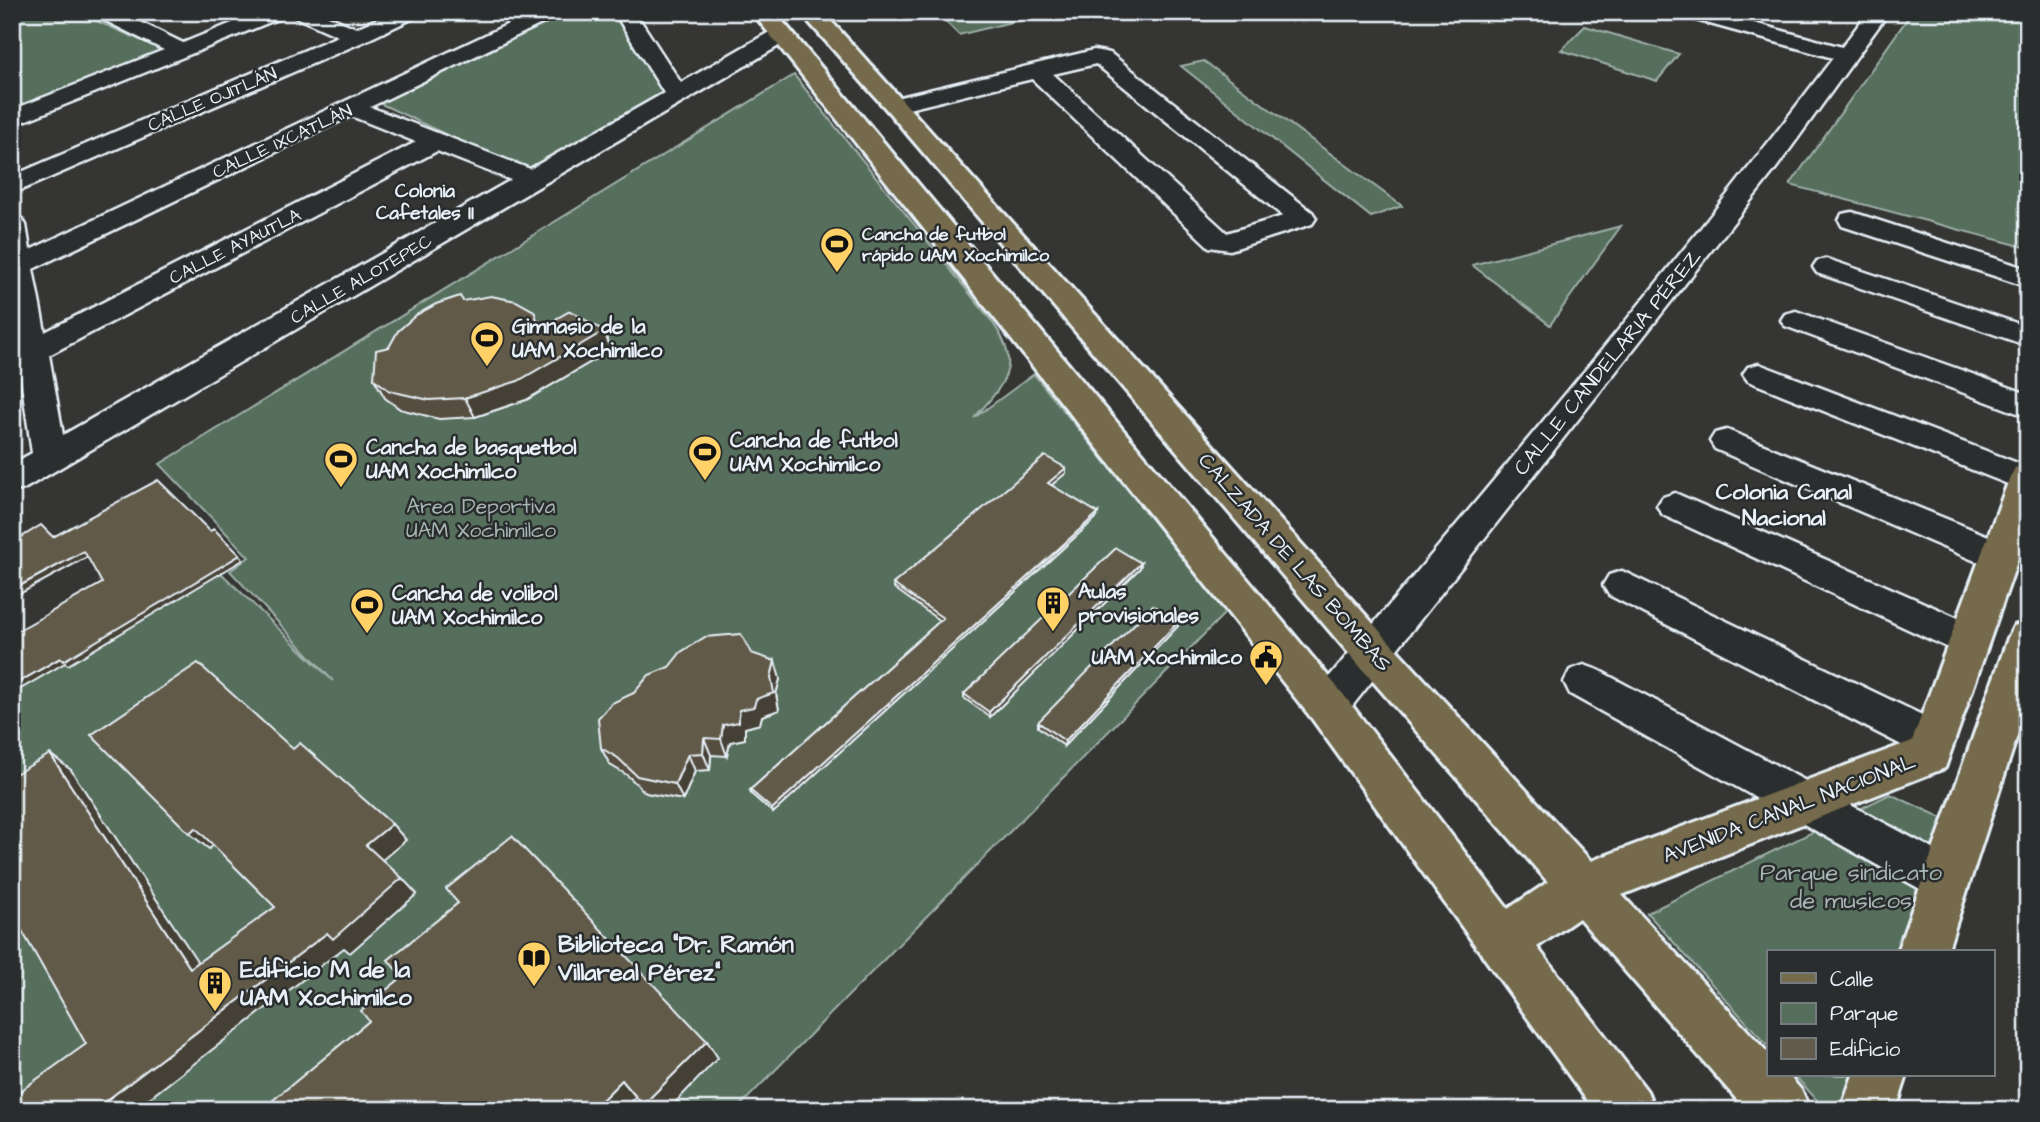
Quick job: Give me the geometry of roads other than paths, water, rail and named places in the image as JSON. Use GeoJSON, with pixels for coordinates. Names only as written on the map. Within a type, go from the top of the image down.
{"type":"FeatureCollection","features":[{"type":"Feature","properties":{"kind":"main road","name":"CALZADA DE LAS BOMBAS"},"geometry":{"type":"LineString","coordinates":[[785,20],[896,105],[1372,651],[1783,1110]]}},
{"type":"Feature","properties":{"kind":"main road"},"geometry":{"type":"LineString","coordinates":[[785,20],[1328,706],[1628,1110]]}},
{"type":"Feature","properties":{"kind":"main road","name":"AVENIDA CANAL NACIONAL"},"geometry":{"type":"LineString","coordinates":[[1503,942],[1583,887],[1930,754],[2027,479]]}},
{"type":"Feature","properties":{"kind":"main road"},"geometry":{"type":"LineString","coordinates":[[1923,950],[2028,638]]}},
{"type":"Feature","properties":{"kind":"main road"},"geometry":{"type":"LineString","coordinates":[[1868,1110],[1880,1076]]}},
{"type":"Feature","properties":{"kind":"street"},"geometry":{"type":"LineString","coordinates":[[103,12],[183,51]]}},
{"type":"Feature","properties":{"kind":"street"},"geometry":{"type":"LineString","coordinates":[[12,119],[278,12]]}},
{"type":"Feature","properties":{"kind":"street"},"geometry":{"type":"LineString","coordinates":[[300,12],[357,36]]}},
{"type":"Feature","properties":{"kind":"street","name":"CALLE OJITLÁN"},"geometry":{"type":"LineString","coordinates":[[12,186],[411,12]]}},
{"type":"Feature","properties":{"kind":"street","name":"CALLE IXCATLÁN"},"geometry":{"type":"LineString","coordinates":[[16,267],[551,12]]}},
{"type":"Feature","properties":{"kind":"street"},"geometry":{"type":"LineString","coordinates":[[624,12],[677,95]]}},
{"type":"Feature","properties":{"kind":"street"},"geometry":{"type":"LineString","coordinates":[[1688,12],[1847,55]]}},
{"type":"Feature","properties":{"kind":"street","name":"CALLE CANDELARIA PÉREZ"},"geometry":{"type":"LineString","coordinates":[[1328,706],[1765,166],[1879,12]]}},
{"type":"Feature","properties":{"kind":"street","name":"CALLE ALOTEPEC"},"geometry":{"type":"LineString","coordinates":[[12,480],[677,95],[785,20]]}},
{"type":"Feature","properties":{"kind":"street"},"geometry":{"type":"LineString","coordinates":[[896,105],[1094,57],[1107,60],[1303,218],[1230,242],[1219,242],[1220,219]]}},
{"type":"Feature","properties":{"kind":"street"},"geometry":{"type":"LineString","coordinates":[[1037,71],[1220,219]]}},
{"type":"Feature","properties":{"kind":"street"},"geometry":{"type":"LineString","coordinates":[[351,108],[534,180]]}},
{"type":"Feature","properties":{"kind":"street","name":"CALLE AYAUTLA"},"geometry":{"type":"LineString","coordinates":[[34,350],[435,142]]}},
{"type":"Feature","properties":{"kind":"street"},"geometry":{"type":"LineString","coordinates":[[1220,219],[1281,199]]}},
{"type":"Feature","properties":{"kind":"street"},"geometry":{"type":"LineString","coordinates":[[1852,220],[2028,278]]}},
{"type":"Feature","properties":{"kind":"street"},"geometry":{"type":"LineString","coordinates":[[12,225],[16,267],[34,350],[50,457]]}},
{"type":"Feature","properties":{"kind":"street"},"geometry":{"type":"LineString","coordinates":[[1827,267],[2028,337]]}},
{"type":"Feature","properties":{"kind":"street"},"geometry":{"type":"LineString","coordinates":[[1796,320],[2028,406]]}},
{"type":"Feature","properties":{"kind":"street"},"geometry":{"type":"LineString","coordinates":[[1759,373],[2027,479]]}},
{"type":"Feature","properties":{"kind":"street"},"geometry":{"type":"LineString","coordinates":[[1727,441],[2000,556]]}},
{"type":"Feature","properties":{"kind":"street"},"geometry":{"type":"LineString","coordinates":[[1675,506],[1969,640]]}},
{"type":"Feature","properties":{"kind":"street"},"geometry":{"type":"LineString","coordinates":[[1622,585],[1934,741]]}},
{"type":"Feature","properties":{"kind":"street"},"geometry":{"type":"LineString","coordinates":[[1584,682],[1947,880]]}},
{"type":"Feature","properties":{"kind":"place","name":"Cancha de futbol rápido UAM Xochimilco"},"geometry":{"type":"Point","coordinates":[837,274]}},
{"type":"Feature","properties":{"kind":"place","name":"Gimnasio de la UAM Xochimilco"},"geometry":{"type":"Point","coordinates":[487,368]}},
{"type":"Feature","properties":{"kind":"place","name":"Cancha de futbol UAM Xochimilco"},"geometry":{"type":"Point","coordinates":[705,482]}},
{"type":"Feature","properties":{"kind":"place","name":"Cancha de basquetbol UAM Xochimilco"},"geometry":{"type":"Point","coordinates":[341,489]}},
{"type":"Feature","properties":{"kind":"place","name":"Aulas provisionales"},"geometry":{"type":"Point","coordinates":[1053,633]}},
{"type":"Feature","properties":{"kind":"place","name":"Cancha de volibol UAM Xochimilco"},"geometry":{"type":"Point","coordinates":[367,635]}},
{"type":"Feature","properties":{"kind":"place","name":"UAM Xochimilco"},"geometry":{"type":"Point","coordinates":[1266,687]}},
{"type":"Feature","properties":{"kind":"place","name":"Biblioteca \"Dr. Ramón Villareal Pérez\""},"geometry":{"type":"Point","coordinates":[534,988]}},
{"type":"Feature","properties":{"kind":"place","name":"Edificio M de la UAM Xochimilco"},"geometry":{"type":"Point","coordinates":[215,1013]}},
{"type":"Feature","properties":{"kind":"district","name":"Colonia Cafetales II"},"geometry":{"type":"Point","coordinates":[425,201]}},
{"type":"Feature","properties":{"kind":"district","name":"Colonia Canal Nacional"},"geometry":{"type":"Point","coordinates":[1784,504]}},
{"type":"Feature","properties":{"kind":"park label","name":"Area Deportiva UAM Xochimilco"},"geometry":{"type":"Point","coordinates":[481,518]}},
{"type":"Feature","properties":{"kind":"park label","name":"Parque sindicato de musicos"},"geometry":{"type":"Point","coordinates":[1851,886]}}]}
